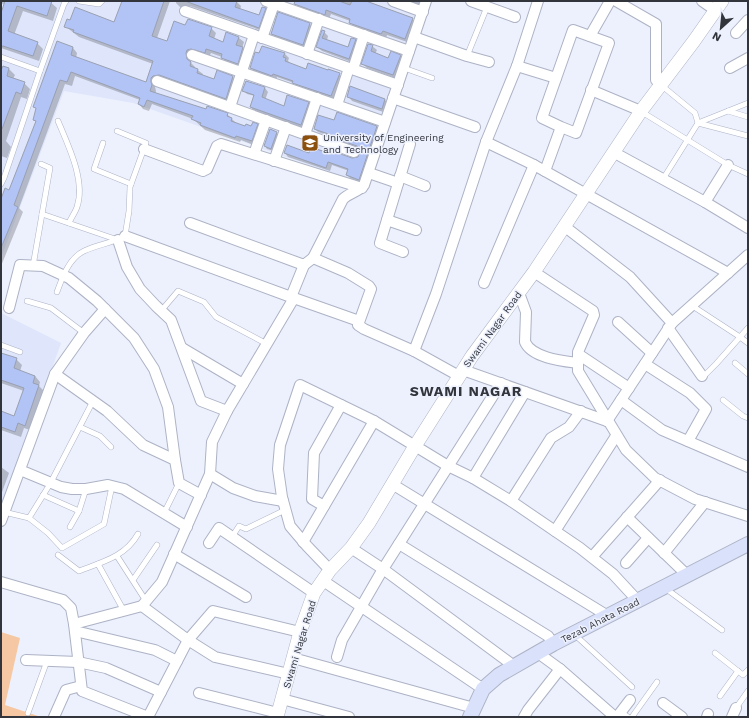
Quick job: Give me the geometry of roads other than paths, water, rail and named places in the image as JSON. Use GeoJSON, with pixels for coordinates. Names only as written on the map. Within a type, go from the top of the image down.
{"type":"FeatureCollection","features":[{"type":"Feature","properties":{"kind":"main road","name":"Tezab Ahata Road"},"geometry":{"type":"LineString","coordinates":[[472,712],[483,689],[492,680],[514,666],[538,654],[573,633],[748,544]]}},
{"type":"Feature","properties":{"kind":"street"},"geometry":{"type":"LineString","coordinates":[[393,1],[423,12]]}},
{"type":"Feature","properties":{"kind":"street"},"geometry":{"type":"LineString","coordinates":[[74,627],[144,604],[162,582],[210,474],[212,442],[227,411],[293,298],[304,264],[313,258],[344,199],[349,194],[362,188],[369,173],[426,1]]}},
{"type":"Feature","properties":{"kind":"street"},"geometry":{"type":"LineString","coordinates":[[414,351],[439,286],[486,142],[517,66],[538,1]]}},
{"type":"Feature","properties":{"kind":"street"},"geometry":{"type":"LineString","coordinates":[[590,36],[610,1]]}},
{"type":"Feature","properties":{"kind":"street"},"geometry":{"type":"LineString","coordinates":[[616,1],[656,24],[656,80],[661,85]]}},
{"type":"Feature","properties":{"kind":"street"},"geometry":{"type":"LineString","coordinates":[[702,1],[718,5]]}},
{"type":"Feature","properties":{"kind":"street"},"geometry":{"type":"LineString","coordinates":[[230,107],[242,72],[274,3],[410,51]]}},
{"type":"Feature","properties":{"kind":"street"},"geometry":{"type":"LineString","coordinates":[[480,3],[515,17]]}},
{"type":"Feature","properties":{"kind":"street","name":"Swami Nagar Road"},"geometry":{"type":"LineString","coordinates":[[278,715],[300,632],[314,593],[326,575],[351,548],[369,523],[415,446],[472,356],[534,272],[641,111],[718,5]]}},
{"type":"Feature","properties":{"kind":"street"},"geometry":{"type":"LineString","coordinates":[[185,11],[398,85]]}},
{"type":"Feature","properties":{"kind":"street"},"geometry":{"type":"LineString","coordinates":[[308,54],[319,19]]}},
{"type":"Feature","properties":{"kind":"street"},"geometry":{"type":"LineString","coordinates":[[736,33],[748,20]]}},
{"type":"Feature","properties":{"kind":"street"},"geometry":{"type":"LineString","coordinates":[[573,30],[590,36],[608,43],[576,133],[542,118],[573,30]]}},
{"type":"Feature","properties":{"kind":"street"},"geometry":{"type":"LineString","coordinates":[[337,105],[364,35]]}},
{"type":"Feature","properties":{"kind":"street"},"geometry":{"type":"LineString","coordinates":[[414,37],[466,56],[489,62]]}},
{"type":"Feature","properties":{"kind":"street"},"geometry":{"type":"LineString","coordinates":[[192,55],[385,122]]}},
{"type":"Feature","properties":{"kind":"street"},"geometry":{"type":"LineString","coordinates":[[730,68],[748,58]]}},
{"type":"Feature","properties":{"kind":"street"},"geometry":{"type":"LineString","coordinates":[[517,66],[556,78]]}},
{"type":"Feature","properties":{"kind":"street"},"geometry":{"type":"LineString","coordinates":[[157,81],[354,152]]}},
{"type":"Feature","properties":{"kind":"street"},"geometry":{"type":"LineString","coordinates":[[591,90],[641,111]]}},
{"type":"Feature","properties":{"kind":"street"},"geometry":{"type":"LineString","coordinates":[[305,134],[318,98]]}},
{"type":"Feature","properties":{"kind":"street"},"geometry":{"type":"LineString","coordinates":[[393,98],[475,127]]}},
{"type":"Feature","properties":{"kind":"street"},"geometry":{"type":"LineString","coordinates":[[254,154],[266,120]]}},
{"type":"Feature","properties":{"kind":"street"},"geometry":{"type":"LineString","coordinates":[[274,161],[286,127]]}},
{"type":"Feature","properties":{"kind":"street"},"geometry":{"type":"LineString","coordinates":[[544,171],[561,127]]}},
{"type":"Feature","properties":{"kind":"street"},"geometry":{"type":"LineString","coordinates":[[486,142],[534,165],[728,273]]}},
{"type":"Feature","properties":{"kind":"street"},"geometry":{"type":"LineString","coordinates":[[144,149],[203,171],[207,169],[218,144],[221,144],[362,188]]}},
{"type":"Feature","properties":{"kind":"street"},"geometry":{"type":"LineString","coordinates":[[404,252],[380,243],[410,144]]}},
{"type":"Feature","properties":{"kind":"street"},"geometry":{"type":"LineString","coordinates":[[613,152],[705,202],[748,228]]}},
{"type":"Feature","properties":{"kind":"street"},"geometry":{"type":"LineString","coordinates":[[484,283],[534,165]]}},
{"type":"Feature","properties":{"kind":"street"},"geometry":{"type":"LineString","coordinates":[[705,202],[728,165]]}},
{"type":"Feature","properties":{"kind":"street"},"geometry":{"type":"LineString","coordinates":[[369,173],[425,186]]}},
{"type":"Feature","properties":{"kind":"street"},"geometry":{"type":"LineString","coordinates":[[388,220],[416,230]]}},
{"type":"Feature","properties":{"kind":"street"},"geometry":{"type":"LineString","coordinates":[[190,223],[304,264]]}},
{"type":"Feature","properties":{"kind":"street"},"geometry":{"type":"LineString","coordinates":[[564,226],[630,277],[670,326],[702,376]]}},
{"type":"Feature","properties":{"kind":"street"},"geometry":{"type":"LineString","coordinates":[[227,411],[201,401],[171,320],[140,289],[127,267],[122,238],[360,321]]}},
{"type":"Feature","properties":{"kind":"street"},"geometry":{"type":"LineString","coordinates":[[607,421],[670,326],[748,255]]}},
{"type":"Feature","properties":{"kind":"street"},"geometry":{"type":"LineString","coordinates":[[313,258],[348,273],[369,286],[371,290],[358,325],[364,329],[461,373],[501,383],[607,421]]}},
{"type":"Feature","properties":{"kind":"street"},"geometry":{"type":"LineString","coordinates":[[9,308],[20,265],[43,266],[64,275],[105,309],[134,338],[154,369],[168,407],[179,483],[201,495]]}},
{"type":"Feature","properties":{"kind":"street"},"geometry":{"type":"LineString","coordinates":[[534,272],[593,311],[594,315],[578,359],[578,371],[616,436],[626,450],[655,478],[705,502],[748,515]]}},
{"type":"Feature","properties":{"kind":"street"},"geometry":{"type":"LineString","coordinates":[[519,292],[526,312],[525,342],[527,346],[550,360],[578,359],[629,388]]}},
{"type":"Feature","properties":{"kind":"street"},"geometry":{"type":"LineString","coordinates":[[2,516],[55,374],[84,333],[105,309]]}},
{"type":"Feature","properties":{"kind":"street"},"geometry":{"type":"LineString","coordinates":[[618,322],[652,352]]}},
{"type":"Feature","properties":{"kind":"street"},"geometry":{"type":"LineString","coordinates":[[182,348],[243,384]]}},
{"type":"Feature","properties":{"kind":"street"},"geometry":{"type":"LineString","coordinates":[[644,364],[690,393],[706,410],[688,441]]}},
{"type":"Feature","properties":{"kind":"street"},"geometry":{"type":"LineString","coordinates":[[55,374],[107,411],[144,445],[175,460]]}},
{"type":"Feature","properties":{"kind":"street"},"geometry":{"type":"LineString","coordinates":[[336,657],[342,640],[383,569],[501,383]]}},
{"type":"Feature","properties":{"kind":"street"},"geometry":{"type":"LineString","coordinates":[[483,689],[362,606],[326,575],[290,526],[284,506],[278,469],[280,445],[300,385],[374,421],[448,466],[473,478],[511,501],[592,557],[613,574],[638,601]]}},
{"type":"Feature","properties":{"kind":"street"},"geometry":{"type":"LineString","coordinates":[[473,478],[526,392]]}},
{"type":"Feature","properties":{"kind":"street"},"geometry":{"type":"LineString","coordinates":[[621,400],[662,430],[748,467]]}},
{"type":"Feature","properties":{"kind":"street"},"geometry":{"type":"LineString","coordinates":[[324,506],[312,499],[314,453],[341,405]]}},
{"type":"Feature","properties":{"kind":"street"},"geometry":{"type":"LineString","coordinates":[[511,501],[551,438],[568,427],[581,411]]}},
{"type":"Feature","properties":{"kind":"street"},"geometry":{"type":"LineString","coordinates":[[303,542],[374,421]]}},
{"type":"Feature","properties":{"kind":"street"},"geometry":{"type":"LineString","coordinates":[[555,531],[616,436]]}},
{"type":"Feature","properties":{"kind":"street"},"geometry":{"type":"LineString","coordinates":[[20,470],[50,484],[72,489],[86,489],[108,485],[124,489],[187,527]]}},
{"type":"Feature","properties":{"kind":"street"},"geometry":{"type":"LineString","coordinates":[[210,474],[233,488],[284,506]]}},
{"type":"Feature","properties":{"kind":"street"},"geometry":{"type":"LineString","coordinates":[[592,557],[660,480]]}},
{"type":"Feature","properties":{"kind":"street"},"geometry":{"type":"LineString","coordinates":[[392,484],[608,616]]}},
{"type":"Feature","properties":{"kind":"street"},"geometry":{"type":"LineString","coordinates":[[664,553],[705,502]]}},
{"type":"Feature","properties":{"kind":"street"},"geometry":{"type":"LineString","coordinates":[[627,517],[687,575]]}},
{"type":"Feature","properties":{"kind":"street"},"geometry":{"type":"LineString","coordinates":[[209,543],[219,528],[314,593]]}},
{"type":"Feature","properties":{"kind":"street"},"geometry":{"type":"LineString","coordinates":[[626,563],[648,538]]}},
{"type":"Feature","properties":{"kind":"street"},"geometry":{"type":"LineString","coordinates":[[400,544],[548,636],[553,644]]}},
{"type":"Feature","properties":{"kind":"street"},"geometry":{"type":"LineString","coordinates":[[351,548],[383,569],[514,666]]}},
{"type":"Feature","properties":{"kind":"street"},"geometry":{"type":"LineString","coordinates":[[174,554],[246,597]]}},
{"type":"Feature","properties":{"kind":"street"},"geometry":{"type":"LineString","coordinates":[[1,582],[63,600],[71,608],[82,690],[148,717],[188,640],[213,611],[300,632]]}},
{"type":"Feature","properties":{"kind":"street"},"geometry":{"type":"LineString","coordinates":[[144,604],[188,640],[215,657],[289,674]]}},
{"type":"Feature","properties":{"kind":"street"},"geometry":{"type":"LineString","coordinates":[[74,627],[155,650],[177,661]]}},
{"type":"Feature","properties":{"kind":"street"},"geometry":{"type":"LineString","coordinates":[[538,654],[560,669],[620,716],[630,700]]}},
{"type":"Feature","properties":{"kind":"street"},"geometry":{"type":"LineString","coordinates":[[293,658],[472,712]]}},
{"type":"Feature","properties":{"kind":"street"},"geometry":{"type":"LineString","coordinates":[[26,660],[78,662],[106,668],[161,692]]}},
{"type":"Feature","properties":{"kind":"street"},"geometry":{"type":"LineString","coordinates":[[524,717],[560,669]]}},
{"type":"Feature","properties":{"kind":"street"},"geometry":{"type":"LineString","coordinates":[[54,717],[66,690],[81,686]]}},
{"type":"Feature","properties":{"kind":"street"},"geometry":{"type":"LineString","coordinates":[[199,693],[278,715]]}},
{"type":"Feature","properties":{"kind":"street"},"geometry":{"type":"LineString","coordinates":[[282,699],[349,717]]}},
{"type":"Feature","properties":{"kind":"street"},"geometry":{"type":"LineString","coordinates":[[663,703],[682,717]]}},
{"type":"Feature","properties":{"kind":"lane"},"geometry":{"type":"LineString","coordinates":[[1,184],[66,1]]}},
{"type":"Feature","properties":{"kind":"lane"},"geometry":{"type":"LineString","coordinates":[[79,1],[99,4],[102,1]]}},
{"type":"Feature","properties":{"kind":"lane"},"geometry":{"type":"LineString","coordinates":[[466,56],[480,3]]}},
{"type":"Feature","properties":{"kind":"lane"},"geometry":{"type":"LineString","coordinates":[[1,57],[40,71]]}},
{"type":"Feature","properties":{"kind":"lane"},"geometry":{"type":"LineString","coordinates":[[404,68],[432,78]]}},
{"type":"Feature","properties":{"kind":"lane"},"geometry":{"type":"LineString","coordinates":[[661,85],[695,112],[698,123]]}},
{"type":"Feature","properties":{"kind":"lane"},"geometry":{"type":"LineString","coordinates":[[663,179],[698,123],[748,103]]}},
{"type":"Feature","properties":{"kind":"lane"},"geometry":{"type":"LineString","coordinates":[[641,111],[728,165],[748,174]]}},
{"type":"Feature","properties":{"kind":"lane"},"geometry":{"type":"LineString","coordinates":[[728,111],[748,117]]}},
{"type":"Feature","properties":{"kind":"lane"},"geometry":{"type":"LineString","coordinates":[[58,121],[79,178],[80,197],[69,224]]}},
{"type":"Feature","properties":{"kind":"lane"},"geometry":{"type":"LineString","coordinates":[[698,123],[748,136]]}},
{"type":"Feature","properties":{"kind":"lane"},"geometry":{"type":"LineString","coordinates":[[117,131],[146,143],[132,184],[122,238]]}},
{"type":"Feature","properties":{"kind":"lane"},"geometry":{"type":"LineString","coordinates":[[104,143],[94,169],[132,184]]}},
{"type":"Feature","properties":{"kind":"lane"},"geometry":{"type":"LineString","coordinates":[[33,266],[50,168],[41,164]]}},
{"type":"Feature","properties":{"kind":"lane"},"geometry":{"type":"LineString","coordinates":[[42,214],[69,224],[122,238]]}},
{"type":"Feature","properties":{"kind":"lane"},"geometry":{"type":"LineString","coordinates":[[56,292],[64,275],[75,259],[83,252],[122,238]]}},
{"type":"Feature","properties":{"kind":"lane"},"geometry":{"type":"LineString","coordinates":[[161,311],[178,291],[204,302],[216,317],[266,344]]}},
{"type":"Feature","properties":{"kind":"lane"},"geometry":{"type":"LineString","coordinates":[[27,301],[51,308],[84,333]]}},
{"type":"Feature","properties":{"kind":"lane"},"geometry":{"type":"LineString","coordinates":[[692,305],[740,336],[748,343]]}},
{"type":"Feature","properties":{"kind":"lane"},"geometry":{"type":"LineString","coordinates":[[702,376],[704,376],[716,364],[748,328]]}},
{"type":"Feature","properties":{"kind":"lane"},"geometry":{"type":"LineString","coordinates":[[1,345],[20,352]]}},
{"type":"Feature","properties":{"kind":"lane"},"geometry":{"type":"LineString","coordinates":[[735,363],[748,374]]}},
{"type":"Feature","properties":{"kind":"lane"},"geometry":{"type":"LineString","coordinates":[[723,400],[743,416],[748,418]]}},
{"type":"Feature","properties":{"kind":"lane"},"geometry":{"type":"LineString","coordinates":[[29,518],[44,495],[93,402]]}},
{"type":"Feature","properties":{"kind":"lane"},"geometry":{"type":"LineString","coordinates":[[80,426],[100,436],[111,447]]}},
{"type":"Feature","properties":{"kind":"lane"},"geometry":{"type":"LineString","coordinates":[[164,513],[179,483]]}},
{"type":"Feature","properties":{"kind":"lane"},"geometry":{"type":"LineString","coordinates":[[2,516],[29,518],[48,533],[62,548],[104,524],[112,486]]}},
{"type":"Feature","properties":{"kind":"lane"},"geometry":{"type":"LineString","coordinates":[[70,527],[79,511],[86,489]]}},
{"type":"Feature","properties":{"kind":"lane"},"geometry":{"type":"LineString","coordinates":[[44,495],[79,511]]}},
{"type":"Feature","properties":{"kind":"lane"},"geometry":{"type":"LineString","coordinates":[[232,537],[239,526],[246,529],[284,506]]}},
{"type":"Feature","properties":{"kind":"lane"},"geometry":{"type":"LineString","coordinates":[[58,555],[79,571],[117,556],[132,544],[138,534]]}},
{"type":"Feature","properties":{"kind":"lane"},"geometry":{"type":"LineString","coordinates":[[133,580],[158,545]]}},
{"type":"Feature","properties":{"kind":"lane"},"geometry":{"type":"LineString","coordinates":[[117,556],[133,580],[144,604]]}},
{"type":"Feature","properties":{"kind":"lane"},"geometry":{"type":"LineString","coordinates":[[98,564],[124,611]]}},
{"type":"Feature","properties":{"kind":"lane"},"geometry":{"type":"LineString","coordinates":[[663,587],[722,630]]}},
{"type":"Feature","properties":{"kind":"lane"},"geometry":{"type":"LineString","coordinates":[[573,633],[632,686]]}},
{"type":"Feature","properties":{"kind":"lane"},"geometry":{"type":"LineString","coordinates":[[715,653],[744,675],[748,670]]}},
{"type":"Feature","properties":{"kind":"lane"},"geometry":{"type":"LineString","coordinates":[[28,713],[47,661]]}},
{"type":"Feature","properties":{"kind":"lane"},"geometry":{"type":"LineString","coordinates":[[720,696],[738,671]]}},
{"type":"Feature","properties":{"kind":"lane"},"geometry":{"type":"LineString","coordinates":[[632,717],[657,682]]}},
{"type":"Feature","properties":{"kind":"lane"},"geometry":{"type":"LineString","coordinates":[[734,712],[748,692]]}},
{"type":"Feature","properties":{"kind":"place","name":"University of Engineering and Technology"},"geometry":{"type":"Point","coordinates":[310,143]}},
{"type":"Feature","properties":{"kind":"district","name":"SWAMI NAGAR"},"geometry":{"type":"Point","coordinates":[466,391]}}]}
